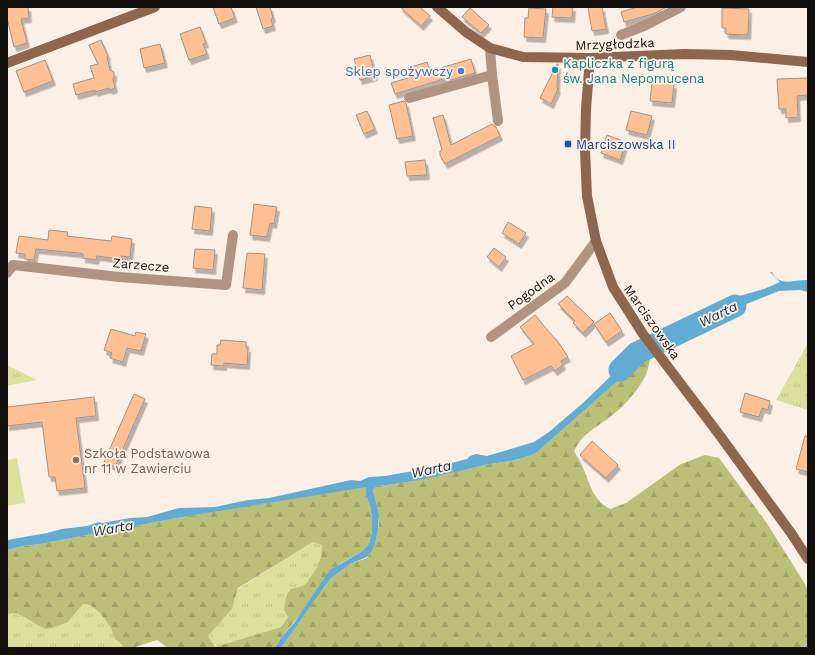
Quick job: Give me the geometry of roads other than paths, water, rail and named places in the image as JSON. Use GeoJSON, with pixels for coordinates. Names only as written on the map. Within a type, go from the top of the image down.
{"type":"FeatureCollection","features":[{"type":"Feature","properties":{"kind":"street"},"geometry":{"type":"LineString","coordinates":[[7,63],[155,7]]}},
{"type":"Feature","properties":{"kind":"street","name":"Mrzygłodzka"},"geometry":{"type":"LineString","coordinates":[[437,7],[472,36],[490,48],[523,57],[590,58],[685,54],[731,55],[808,62]]}},
{"type":"Feature","properties":{"kind":"street"},"geometry":{"type":"LineString","coordinates":[[621,35],[644,26],[681,7]]}},
{"type":"Feature","properties":{"kind":"street"},"geometry":{"type":"LineString","coordinates":[[490,48],[498,121]]}},
{"type":"Feature","properties":{"kind":"street","name":"Marciszowska"},"geometry":{"type":"LineString","coordinates":[[590,58],[586,109],[587,196],[596,241],[613,287],[643,334],[787,526],[808,559]]}},
{"type":"Feature","properties":{"kind":"street"},"geometry":{"type":"LineString","coordinates":[[409,98],[492,75]]}},
{"type":"Feature","properties":{"kind":"street","name":"Zarzecze"},"geometry":{"type":"LineString","coordinates":[[7,273],[13,265],[119,277],[226,285],[233,234]]}},
{"type":"Feature","properties":{"kind":"street","name":"Pogodna"},"geometry":{"type":"LineString","coordinates":[[491,337],[565,283],[596,241]]}},
{"type":"Feature","properties":{"kind":"water"},"geometry":{"type":"Polygon","coordinates":[[[775,277],[779,280],[788,282],[808,280],[808,292],[800,290],[779,291],[719,315],[709,326],[702,310],[732,298],[764,289],[780,282],[775,277]]]}},
{"type":"Feature","properties":{"kind":"water"},"geometry":{"type":"Polygon","coordinates":[[[691,316],[697,331],[681,338],[670,346],[658,330],[691,316]]]}},
{"type":"Feature","properties":{"kind":"water"},"geometry":{"type":"Polygon","coordinates":[[[641,347],[645,353],[620,379],[536,453],[516,460],[485,465],[404,483],[377,486],[373,490],[379,514],[378,530],[375,544],[371,552],[367,557],[350,564],[330,579],[281,648],[275,648],[330,570],[361,552],[369,544],[372,531],[372,518],[370,505],[366,495],[366,487],[177,518],[7,550],[7,540],[62,529],[87,526],[99,522],[102,523],[130,518],[147,517],[179,508],[215,507],[248,500],[269,498],[351,480],[360,481],[369,477],[385,476],[436,467],[467,459],[476,454],[487,456],[534,442],[549,432],[584,402],[641,347]]]}},
{"type":"Feature","properties":{"kind":"waterway","name":"Warta"},"geometry":{"type":"LineString","coordinates":[[620,370],[637,353],[735,306]]}},
{"type":"Feature","properties":{"kind":"place","name":"Kapliczka z figurą św. Jana Nepomucena"},"geometry":{"type":"Point","coordinates":[555,70]}},
{"type":"Feature","properties":{"kind":"place","name":"Sklep spożywczy"},"geometry":{"type":"Point","coordinates":[461,71]}},
{"type":"Feature","properties":{"kind":"place","name":"Marciszowska II"},"geometry":{"type":"Point","coordinates":[568,144]}},
{"type":"Feature","properties":{"kind":"place","name":"Szkoła Podstawowa nr 11 w Zawierciu"},"geometry":{"type":"Point","coordinates":[76,460]}}]}
